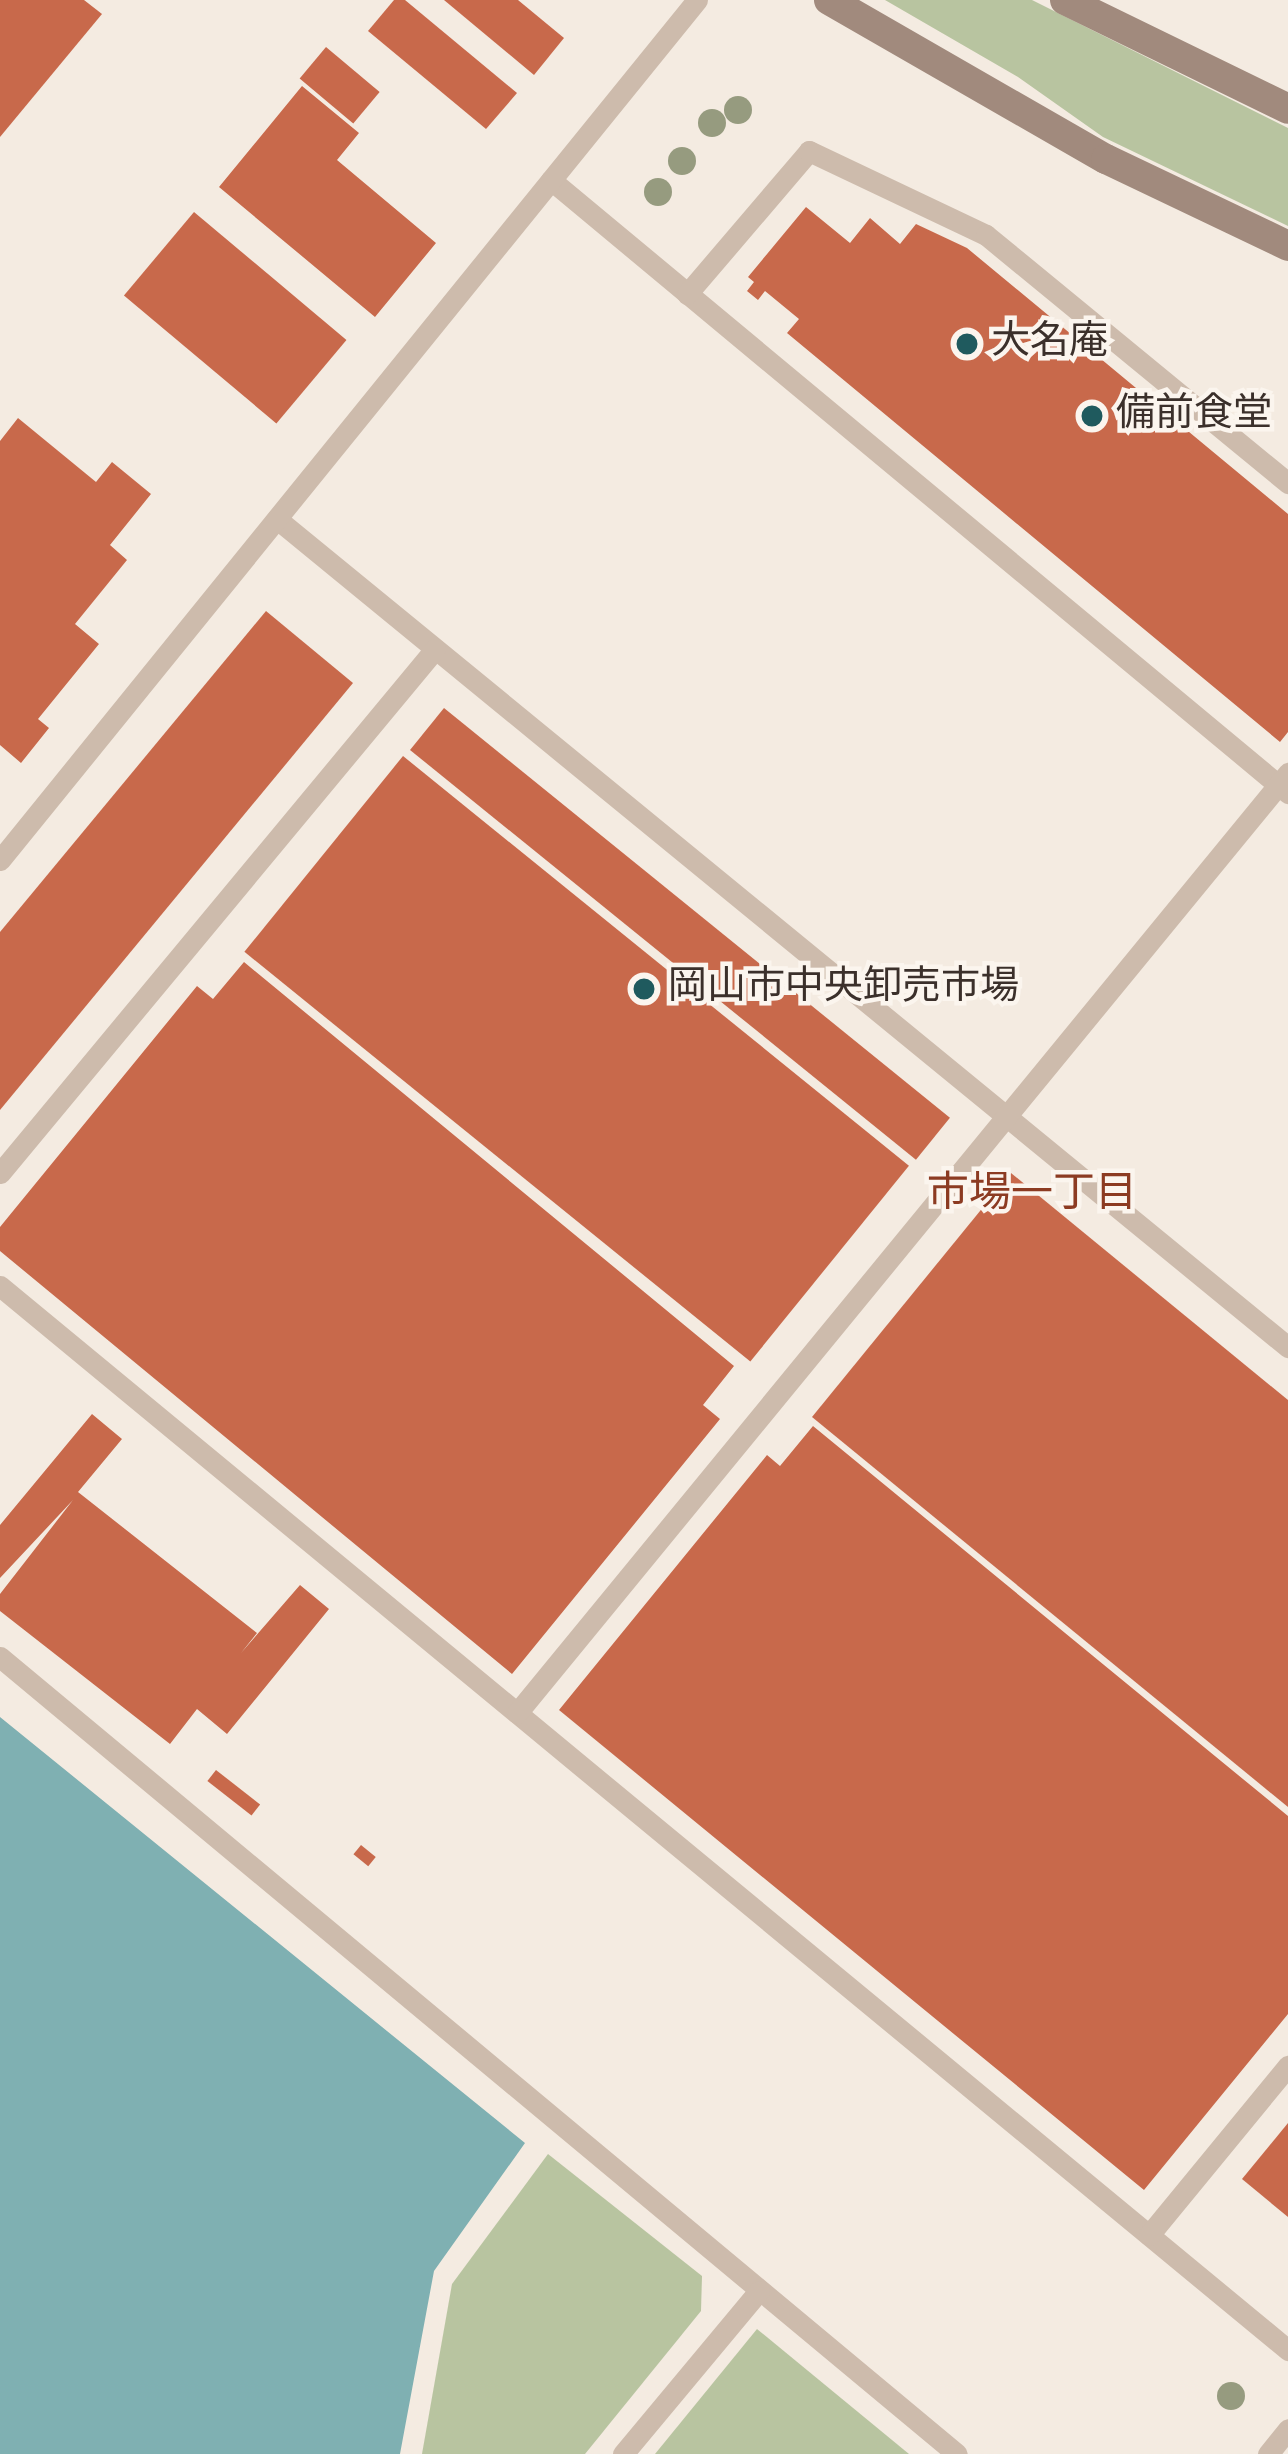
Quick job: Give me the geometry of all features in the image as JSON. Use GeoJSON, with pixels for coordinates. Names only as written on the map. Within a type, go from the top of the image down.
{"type":"FeatureCollection","features":[{"type":"Feature","properties":{"kind":"street"},"geometry":{"type":"LineString","coordinates":[[829,0],[1106,159],[1288,246]]}},
{"type":"Feature","properties":{"kind":"street"},"geometry":{"type":"LineString","coordinates":[[1065,0],[1288,109]]}},
{"type":"Feature","properties":{"kind":"lane"},"geometry":{"type":"LineString","coordinates":[[0,860],[697,0]]}},
{"type":"Feature","properties":{"kind":"lane"},"geometry":{"type":"LineString","coordinates":[[687,293],[809,151],[986,235],[1288,483]]}},
{"type":"Feature","properties":{"kind":"lane"},"geometry":{"type":"LineString","coordinates":[[517,1713],[1285,784],[551,180]]}},
{"type":"Feature","properties":{"kind":"lane"},"geometry":{"type":"LineString","coordinates":[[277,519],[1288,1347]]}},
{"type":"Feature","properties":{"kind":"lane"},"geometry":{"type":"LineString","coordinates":[[0,1173],[435,649]]}},
{"type":"Feature","properties":{"kind":"lane"},"geometry":{"type":"LineString","coordinates":[[0,1286],[1288,2350]]}},
{"type":"Feature","properties":{"kind":"lane"},"geometry":{"type":"LineString","coordinates":[[0,1658],[957,2454]]}},
{"type":"Feature","properties":{"kind":"lane"},"geometry":{"type":"LineString","coordinates":[[1149,2235],[1288,2066]]}},
{"type":"Feature","properties":{"kind":"lane"},"geometry":{"type":"LineString","coordinates":[[623,2454],[759,2291]]}},
{"type":"Feature","properties":{"kind":"lane"},"geometry":{"type":"LineString","coordinates":[[1268,2454],[1288,2428]]}},
{"type":"Feature","properties":{"kind":"green space"},"geometry":{"type":"Polygon","coordinates":[[[885,0],[1032,0],[1288,128],[1288,226],[1103,137],[1018,77],[885,0]]]}},
{"type":"Feature","properties":{"kind":"green space"},"geometry":{"type":"Polygon","coordinates":[[[548,2154],[702,2276],[701,2311],[585,2454],[422,2454],[452,2284],[548,2154]]]}},
{"type":"Feature","properties":{"kind":"green space"},"geometry":{"type":"Polygon","coordinates":[[[757,2329],[909,2454],[655,2454],[757,2329]]]}},
{"type":"Feature","properties":{"kind":"water"},"geometry":{"type":"Polygon","coordinates":[[[0,1717],[525,2143],[434,2271],[400,2454],[0,2454],[0,1717]]]}},
{"type":"Feature","properties":{"kind":"building"},"geometry":{"type":"Polygon","coordinates":[[[0,0],[84,0],[102,14],[0,137],[0,0]]]}},
{"type":"Feature","properties":{"kind":"building"},"geometry":{"type":"Polygon","coordinates":[[[394,0],[405,0],[517,93],[486,129],[368,31],[394,0]]]}},
{"type":"Feature","properties":{"kind":"building"},"geometry":{"type":"Polygon","coordinates":[[[444,0],[518,0],[564,38],[534,75],[444,0]]]}},
{"type":"Feature","properties":{"kind":"building"},"geometry":{"type":"Polygon","coordinates":[[[326,47],[380,92],[353,123],[300,78],[326,47]]]}},
{"type":"Feature","properties":{"kind":"building"},"geometry":{"type":"Polygon","coordinates":[[[302,86],[359,133],[337,160],[436,243],[375,317],[219,187],[302,86]]]}},
{"type":"Feature","properties":{"kind":"building"},"geometry":{"type":"Polygon","coordinates":[[[806,207],[850,243],[870,218],[900,244],[916,224],[967,248],[1288,514],[1288,732],[1280,742],[787,333],[799,319],[765,291],[758,300],[747,291],[754,282],[748,277],[806,207]]]}},
{"type":"Feature","properties":{"kind":"building"},"geometry":{"type":"Polygon","coordinates":[[[194,212],[346,340],[276,423],[124,295],[194,212]]]}},
{"type":"Feature","properties":{"kind":"building"},"geometry":{"type":"Polygon","coordinates":[[[18,418],[96,482],[112,462],[151,494],[110,545],[127,560],[75,624],[99,644],[38,719],[49,728],[21,763],[0,745],[0,441],[18,418]]]}},
{"type":"Feature","properties":{"kind":"building"},"geometry":{"type":"Polygon","coordinates":[[[266,611],[353,683],[0,1110],[0,932],[266,611]]]}},
{"type":"Feature","properties":{"kind":"building"},"geometry":{"type":"Polygon","coordinates":[[[444,708],[950,1118],[916,1160],[410,750],[444,708]]]}},
{"type":"Feature","properties":{"kind":"building"},"geometry":{"type":"Polygon","coordinates":[[[403,756],[909,1166],[750,1362],[244,952],[403,756]]]}},
{"type":"Feature","properties":{"kind":"building"},"geometry":{"type":"Polygon","coordinates":[[[244,962],[734,1366],[703,1405],[720,1419],[512,1674],[0,1251],[0,1227],[197,986],[213,999],[244,962]]]}},
{"type":"Feature","properties":{"kind":"building"},"geometry":{"type":"Polygon","coordinates":[[[1011,1173],[1288,1400],[1288,1807],[812,1417],[1011,1173]]]}},
{"type":"Feature","properties":{"kind":"building"},"geometry":{"type":"Polygon","coordinates":[[[92,1414],[122,1439],[78,1492],[257,1633],[241,1653],[300,1585],[329,1609],[227,1734],[197,1709],[170,1744],[0,1611],[0,1594],[73,1500],[0,1578],[0,1525],[92,1414]]]}},
{"type":"Feature","properties":{"kind":"building"},"geometry":{"type":"Polygon","coordinates":[[[813,1426],[1288,1816],[1288,2014],[1144,2190],[559,1710],[767,1455],[780,1466],[813,1426]]]}},
{"type":"Feature","properties":{"kind":"building"},"geometry":{"type":"Polygon","coordinates":[[[216,1770],[260,1804],[252,1816],[207,1781],[216,1770]]]}},
{"type":"Feature","properties":{"kind":"building"},"geometry":{"type":"Polygon","coordinates":[[[361,1845],[376,1857],[368,1866],[353,1854],[361,1845]]]}},
{"type":"Feature","properties":{"kind":"building"},"geometry":{"type":"Polygon","coordinates":[[[1288,2123],[1288,2217],[1242,2179],[1288,2123]]]}},
{"type":"Feature","properties":{"kind":"place","name":"大名庵"},"geometry":{"type":"Point","coordinates":[967,344]}},
{"type":"Feature","properties":{"kind":"place","name":"備前食堂"},"geometry":{"type":"Point","coordinates":[1092,416]}},
{"type":"Feature","properties":{"kind":"place","name":"岡山市中央卸売市場"},"geometry":{"type":"Point","coordinates":[644,989]}},
{"type":"Feature","properties":{"kind":"district","name":"市場一丁目"},"geometry":{"type":"Point","coordinates":[1032,1196]}}]}
